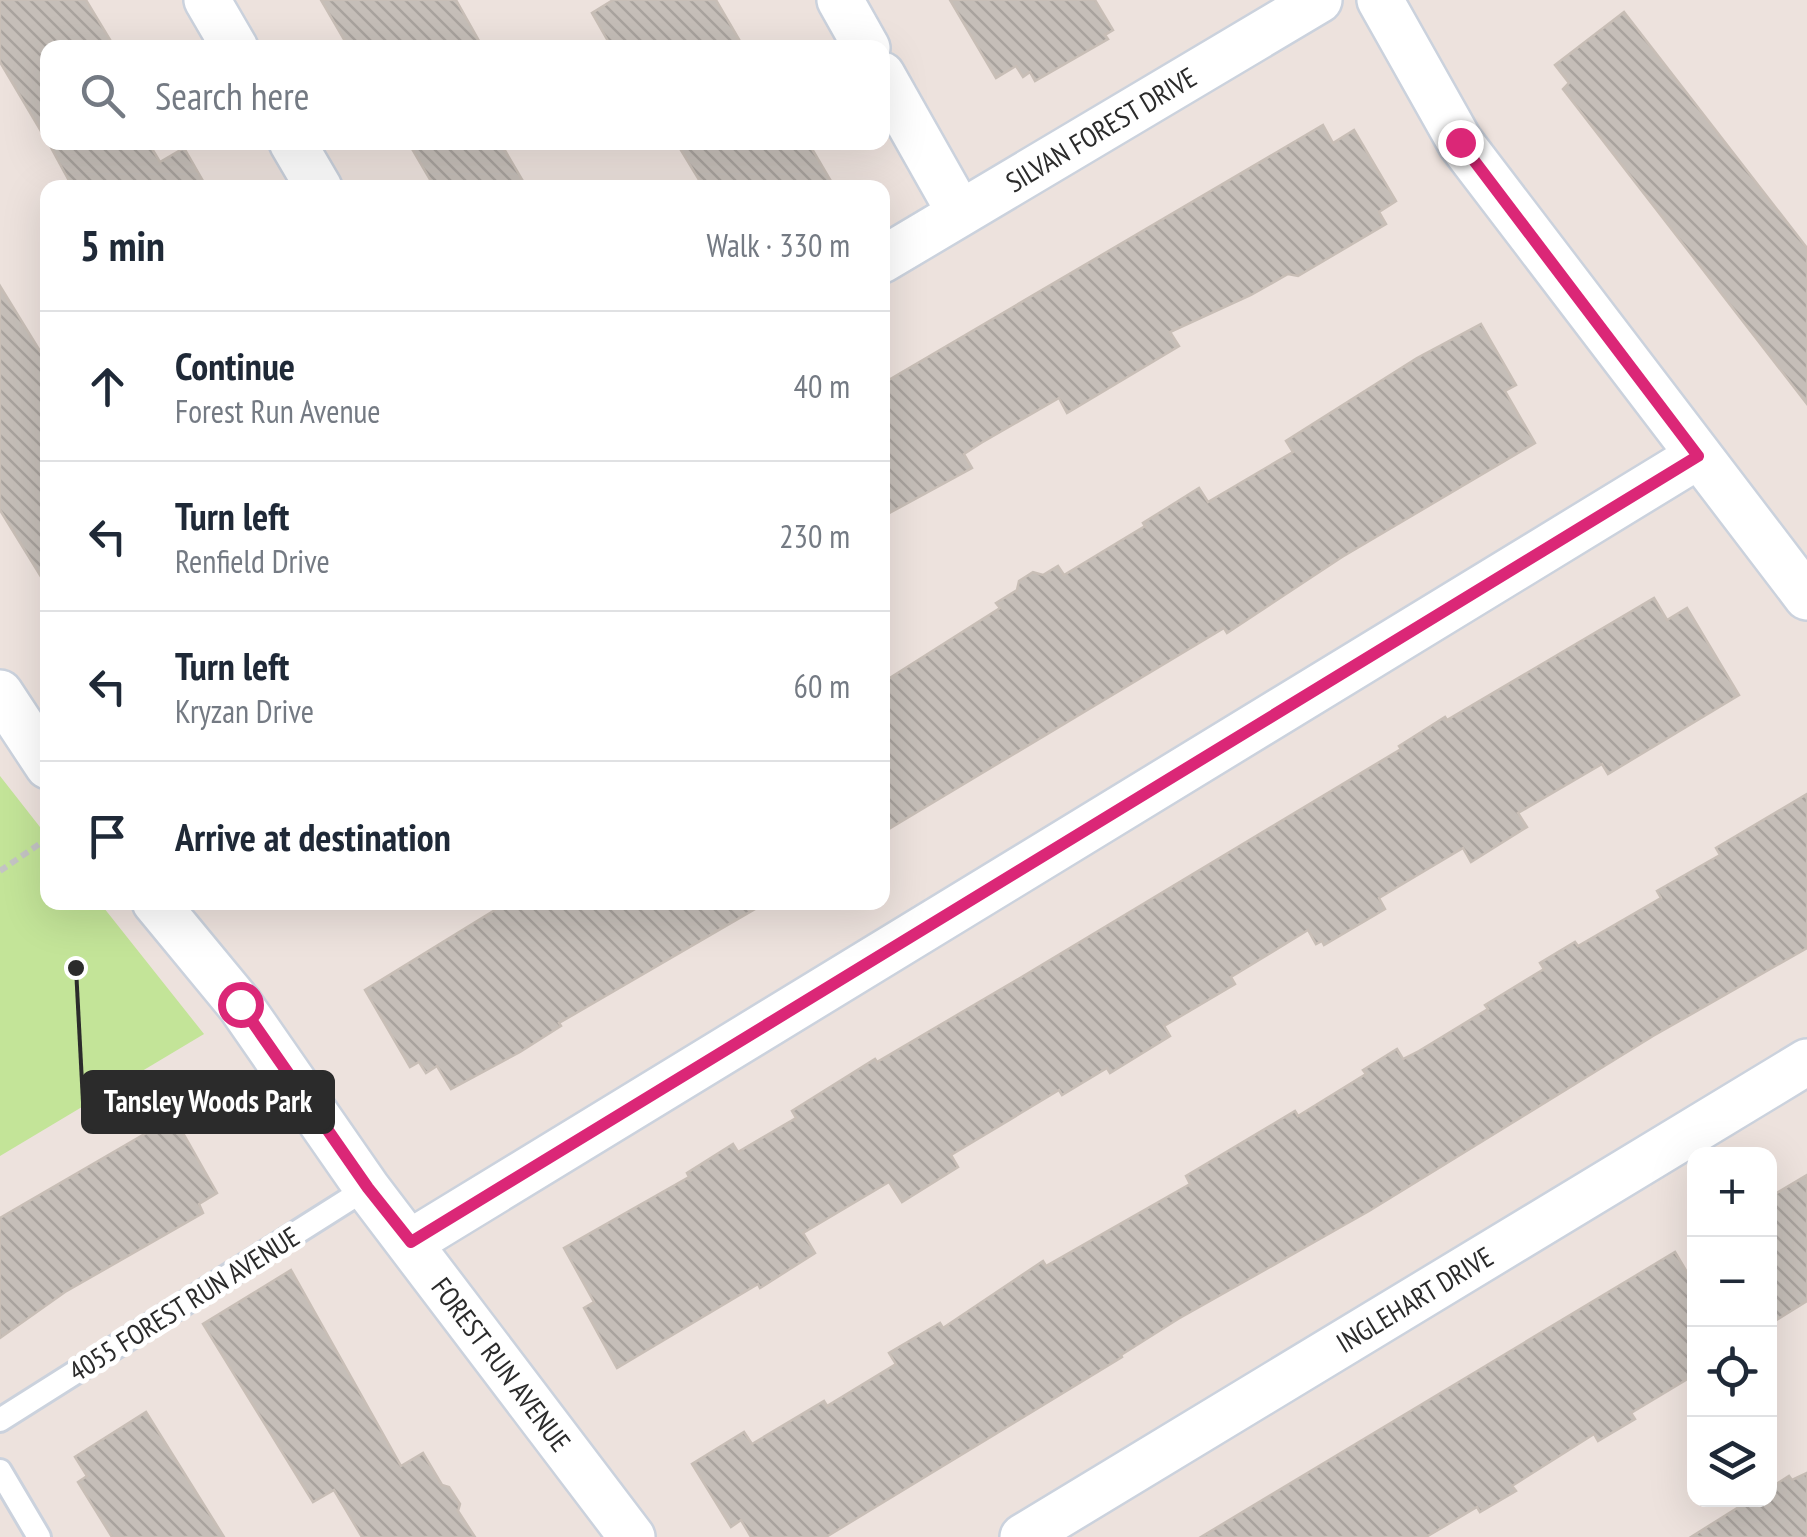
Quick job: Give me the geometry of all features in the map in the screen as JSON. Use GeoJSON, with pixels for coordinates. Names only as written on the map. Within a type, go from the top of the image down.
{"type":"FeatureCollection","features":[{"type":"Feature","properties":{"kind":"street"},"geometry":{"type":"LineString","coordinates":[[207,0],[230,40]]}},
{"type":"Feature","properties":{"kind":"street"},"geometry":{"type":"LineString","coordinates":[[840,0],[862,40]]}},
{"type":"Feature","properties":{"kind":"street","name":"SILVAN FOREST DRIVE"},"geometry":{"type":"LineString","coordinates":[[890,255],[1319,0]]}},
{"type":"Feature","properties":{"kind":"street"},"geometry":{"type":"LineString","coordinates":[[1380,0],[1460,142],[1807,597]]}},
{"type":"Feature","properties":{"kind":"street"},"geometry":{"type":"LineString","coordinates":[[890,89],[960,212]]}},
{"type":"Feature","properties":{"kind":"street"},"geometry":{"type":"LineString","coordinates":[[297,150],[314,180]]}},
{"type":"Feature","properties":{"kind":"street"},"geometry":{"type":"LineString","coordinates":[[411,1242],[1698,456]]}},
{"type":"Feature","properties":{"kind":"street"},"geometry":{"type":"LineString","coordinates":[[0,693],[40,754]]}},
{"type":"Feature","properties":{"kind":"street","name":"FOREST RUN AVENUE"},"geometry":{"type":"LineString","coordinates":[[163,910],[240,1004],[368,1188],[632,1537]]}},
{"type":"Feature","properties":{"kind":"street","name":"INGLEHART DRIVE"},"geometry":{"type":"LineString","coordinates":[[1023,1537],[1807,1062]]}},
{"type":"Feature","properties":{"kind":"lane","name":"4055 FOREST RUN AVENUE"},"geometry":{"type":"LineString","coordinates":[[0,1420],[368,1188]]}},
{"type":"Feature","properties":{"kind":"lane"},"geometry":{"type":"LineString","coordinates":[[0,1471],[39,1537]]}},
{"type":"Feature","properties":{"kind":"path"},"geometry":{"type":"LineString","coordinates":[[0,871],[40,844]]}},
{"type":"Feature","properties":{"kind":"green space"},"geometry":{"type":"Polygon","coordinates":[[[0,776],[40,827],[40,910],[106,910],[204,1034],[0,1156],[0,776]]]}},
{"type":"Feature","properties":{"kind":"building"},"geometry":{"type":"Polygon","coordinates":[[[0,0],[86,0],[110,40],[40,40],[40,130],[0,62],[0,0]]]}},
{"type":"Feature","properties":{"kind":"building"},"geometry":{"type":"Polygon","coordinates":[[[321,0],[456,0],[478,40],[344,40],[321,0]]]}},
{"type":"Feature","properties":{"kind":"building"},"geometry":{"type":"Polygon","coordinates":[[[613,0],[716,0],[739,40],[607,40],[592,13],[613,0]]]}},
{"type":"Feature","properties":{"kind":"building"},"geometry":{"type":"Polygon","coordinates":[[[950,0],[1095,0],[1113,30],[1105,35],[1108,39],[1035,81],[1030,72],[1023,77],[1016,66],[996,78],[950,0]]]}},
{"type":"Feature","properties":{"kind":"building"},"geometry":{"type":"Polygon","coordinates":[[[1624,12],[1807,248],[1807,404],[1563,89],[1569,83],[1555,65],[1624,12]]]}},
{"type":"Feature","properties":{"kind":"building"},"geometry":{"type":"Polygon","coordinates":[[[1323,125],[1333,143],[1354,130],[1396,201],[1379,212],[1386,224],[1298,276],[1288,274],[1170,332],[1179,346],[1067,413],[1059,398],[964,454],[972,468],[890,513],[890,379],[1323,125]]]}},
{"type":"Feature","properties":{"kind":"building"},"geometry":{"type":"Polygon","coordinates":[[[52,150],[153,150],[160,162],[185,150],[202,180],[69,180],[52,150]]]}},
{"type":"Feature","properties":{"kind":"building"},"geometry":{"type":"Polygon","coordinates":[[[413,150],[505,150],[522,180],[430,180],[413,150]]]}},
{"type":"Feature","properties":{"kind":"building"},"geometry":{"type":"Polygon","coordinates":[[[681,150],[813,150],[830,180],[699,180],[681,150]]]}},
{"type":"Feature","properties":{"kind":"building"},"geometry":{"type":"Polygon","coordinates":[[[0,286],[40,351],[40,575],[0,510],[0,286]]]}},
{"type":"Feature","properties":{"kind":"building"},"geometry":{"type":"Polygon","coordinates":[[[1481,324],[1516,385],[1505,391],[1535,443],[1342,557],[1227,633],[1224,628],[890,828],[890,678],[1000,608],[996,603],[1017,590],[1019,581],[1033,572],[1043,575],[1058,566],[1064,575],[1199,488],[1208,502],[1293,452],[1286,441],[1417,358],[1481,324]]]}},
{"type":"Feature","properties":{"kind":"building"},"geometry":{"type":"Polygon","coordinates":[[[1654,598],[1667,620],[1687,608],[1739,695],[1608,774],[1602,764],[1518,813],[1527,827],[1471,862],[1463,848],[1379,898],[1385,909],[1324,945],[1322,941],[1316,944],[1308,930],[1231,977],[1235,984],[1164,1026],[1170,1036],[1110,1073],[1107,1068],[1062,1095],[1059,1090],[951,1155],[958,1167],[902,1202],[889,1182],[803,1233],[815,1253],[617,1368],[584,1308],[594,1302],[564,1248],[689,1177],[687,1173],[733,1144],[738,1152],[796,1118],[792,1111],[875,1059],[877,1062],[1020,978],[1401,749],[1399,746],[1445,717],[1447,720],[1654,598]]]}},
{"type":"Feature","properties":{"kind":"building"},"geometry":{"type":"Polygon","coordinates":[[[1807,794],[1807,948],[1653,1036],[1369,1211],[1178,1319],[826,1537],[751,1537],[741,1520],[731,1527],[692,1464],[744,1432],[752,1444],[824,1401],[827,1406],[896,1364],[889,1353],[940,1323],[943,1328],[1043,1261],[1046,1266],[1190,1184],[1186,1176],[1295,1111],[1298,1116],[1366,1074],[1363,1070],[1397,1049],[1403,1059],[1419,1051],[1544,969],[1540,963],[1575,942],[1578,946],[1661,898],[1657,891],[1720,855],[1716,848],[1807,794]]]}},
{"type":"Feature","properties":{"kind":"building"},"geometry":{"type":"Polygon","coordinates":[[[495,910],[753,910],[559,1023],[561,1026],[520,1052],[451,1089],[437,1066],[426,1073],[419,1062],[410,1067],[365,990],[495,910]]]}},
{"type":"Feature","properties":{"kind":"building"},"geometry":{"type":"Polygon","coordinates":[[[174,1117],[217,1193],[199,1204],[203,1213],[65,1292],[0,1338],[0,1218],[174,1117]]]}},
{"type":"Feature","properties":{"kind":"building"},"geometry":{"type":"Polygon","coordinates":[[[1807,1175],[1807,1301],[1777,1320],[1777,1237],[1777,1193],[1807,1175]]]}},
{"type":"Feature","properties":{"kind":"building"},"geometry":{"type":"Polygon","coordinates":[[[1675,1252],[1687,1272],[1687,1379],[1631,1413],[1635,1419],[1598,1441],[1594,1434],[1512,1486],[1516,1491],[1480,1512],[1477,1507],[1426,1537],[1201,1537],[1675,1252]]]}},
{"type":"Feature","properties":{"kind":"building"},"geometry":{"type":"Polygon","coordinates":[[[291,1270],[401,1466],[423,1453],[442,1485],[449,1487],[460,1504],[458,1511],[475,1537],[362,1537],[334,1490],[313,1502],[203,1324],[291,1270]]]}},
{"type":"Feature","properties":{"kind":"building"},"geometry":{"type":"Polygon","coordinates":[[[146,1412],[224,1537],[112,1537],[78,1482],[87,1476],[75,1457],[146,1412]]]}},
{"type":"Feature","properties":{"kind":"building"},"geometry":{"type":"Polygon","coordinates":[[[1807,1473],[1807,1537],[1691,1537],[1739,1507],[1777,1507],[1777,1484],[1789,1476],[1792,1480],[1807,1473]]]}},
{"type":"Feature","properties":{"kind":"place","name":"Tansley Woods Park"},"geometry":{"type":"Point","coordinates":[76,968]}},
{"type":"Feature","properties":{"kind":"route"},"geometry":{"type":"LineString","coordinates":[[240,1004],[368,1188],[411,1242],[1698,456],[1460,142]]}}]}
